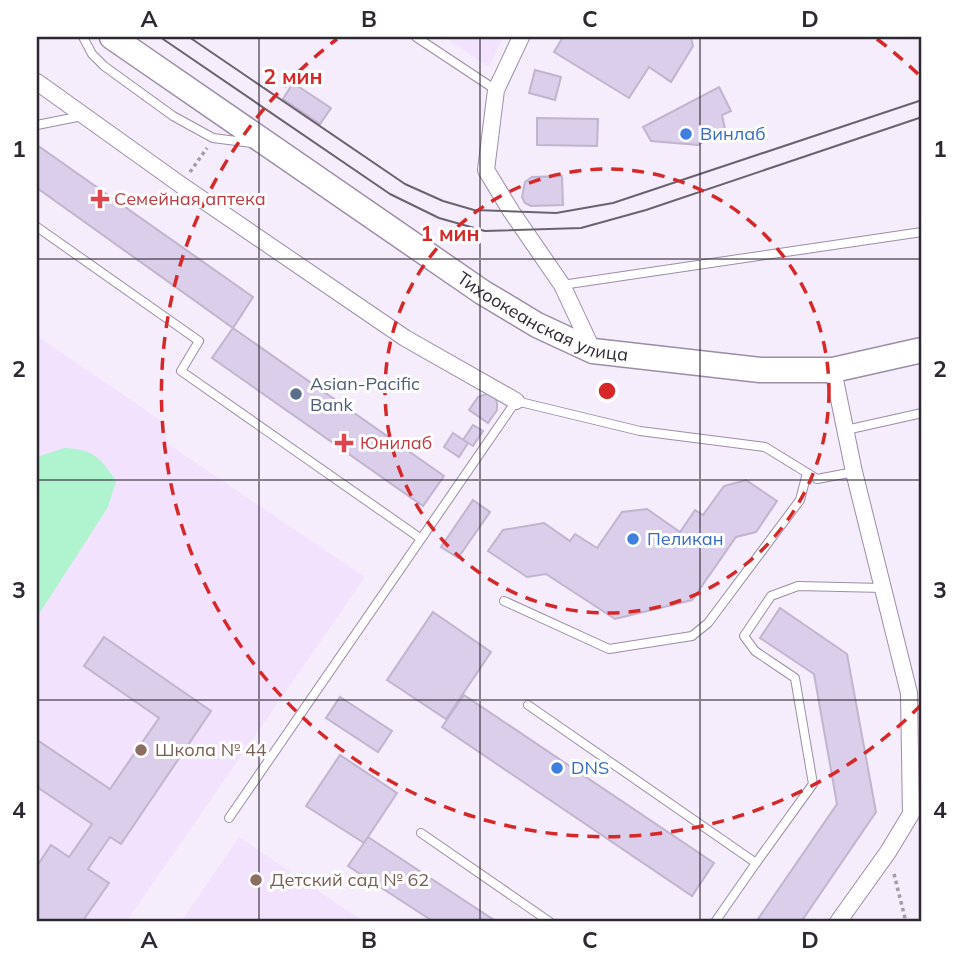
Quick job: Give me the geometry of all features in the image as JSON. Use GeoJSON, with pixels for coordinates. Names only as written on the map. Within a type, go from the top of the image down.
{"type":"FeatureCollection","features":[{"type":"Feature","properties":{"kind":"main road","name":"Тихоокеанская улица"},"geometry":{"type":"LineString","coordinates":[[112,37],[482,292],[537,325],[593,351],[760,370],[833,370],[922,350]]}},
{"type":"Feature","properties":{"kind":"street"},"geometry":{"type":"LineString","coordinates":[[522,37],[496,90],[486,170],[562,285],[593,351]]}},
{"type":"Feature","properties":{"kind":"street"},"geometry":{"type":"LineString","coordinates":[[37,82],[181,185],[405,338],[516,401]]}},
{"type":"Feature","properties":{"kind":"street"},"geometry":{"type":"LineString","coordinates":[[833,370],[909,693],[911,814],[888,852],[838,922]]}},
{"type":"Feature","properties":{"kind":"lane"},"geometry":{"type":"LineString","coordinates":[[83,37],[92,54],[104,66],[202,134],[213,138],[268,145]]}},
{"type":"Feature","properties":{"kind":"lane"},"geometry":{"type":"LineString","coordinates":[[416,37],[496,90]]}},
{"type":"Feature","properties":{"kind":"lane"},"geometry":{"type":"LineString","coordinates":[[37,125],[83,116]]}},
{"type":"Feature","properties":{"kind":"lane"},"geometry":{"type":"LineString","coordinates":[[37,227],[199,341],[181,371],[420,538]]}},
{"type":"Feature","properties":{"kind":"lane"},"geometry":{"type":"LineString","coordinates":[[562,285],[922,233]]}},
{"type":"Feature","properties":{"kind":"lane"},"geometry":{"type":"LineString","coordinates":[[229,818],[516,401],[640,432],[765,447],[817,480],[855,472]]}},
{"type":"Feature","properties":{"kind":"lane"},"geometry":{"type":"LineString","coordinates":[[846,430],[922,413]]}},
{"type":"Feature","properties":{"kind":"lane"},"geometry":{"type":"LineString","coordinates":[[504,601],[609,649],[692,636],[708,623],[800,500],[807,473]]}},
{"type":"Feature","properties":{"kind":"lane"},"geometry":{"type":"LineString","coordinates":[[715,922],[813,784],[795,678],[755,651],[744,636],[771,596],[798,586],[883,588]]}},
{"type":"Feature","properties":{"kind":"lane"},"geometry":{"type":"LineString","coordinates":[[528,705],[756,863]]}},
{"type":"Feature","properties":{"kind":"lane"},"geometry":{"type":"LineString","coordinates":[[421,833],[550,922]]}},
{"type":"Feature","properties":{"kind":"path"},"geometry":{"type":"LineString","coordinates":[[181,185],[207,148]]}},
{"type":"Feature","properties":{"kind":"path"},"geometry":{"type":"LineString","coordinates":[[888,852],[906,922]]}},
{"type":"Feature","properties":{"kind":"shaded area"},"geometry":{"type":"Polygon","coordinates":[[[444,37],[503,37],[489,67],[444,37]]]}},
{"type":"Feature","properties":{"kind":"shaded area","name":"Школа № 44"},"geometry":{"type":"Polygon","coordinates":[[[37,336],[163,422],[168,444],[365,577],[126,922],[37,922],[37,336]]]}},
{"type":"Feature","properties":{"kind":"shaded area","name":"Детский сад № 62"},"geometry":{"type":"Polygon","coordinates":[[[239,837],[364,922],[181,922],[239,837]]]}},
{"type":"Feature","properties":{"kind":"green space"},"geometry":{"type":"Polygon","coordinates":[[[64,448],[82,450],[95,456],[116,481],[108,507],[37,617],[37,461],[40,456],[64,448]]]}},
{"type":"Feature","properties":{"kind":"building"},"geometry":{"type":"Polygon","coordinates":[[[563,37],[691,37],[693,46],[671,82],[649,67],[629,98],[554,52],[563,37]]]}},
{"type":"Feature","properties":{"kind":"building"},"geometry":{"type":"Polygon","coordinates":[[[535,70],[561,77],[555,100],[529,93],[535,70]]]}},
{"type":"Feature","properties":{"kind":"building"},"geometry":{"type":"Polygon","coordinates":[[[293,83],[331,108],[320,124],[283,99],[293,83]]]}},
{"type":"Feature","properties":{"kind":"building"},"geometry":{"type":"Polygon","coordinates":[[[719,87],[731,111],[722,115],[725,129],[698,145],[651,141],[643,127],[719,87]]]}},
{"type":"Feature","properties":{"kind":"building"},"geometry":{"type":"Polygon","coordinates":[[[537,118],[598,119],[597,146],[537,145],[537,118]]]}},
{"type":"Feature","properties":{"kind":"building"},"geometry":{"type":"Polygon","coordinates":[[[37,145],[253,297],[233,328],[37,188],[37,145]]]}},
{"type":"Feature","properties":{"kind":"building"},"geometry":{"type":"Polygon","coordinates":[[[562,176],[563,205],[531,206],[525,203],[522,197],[525,182],[532,177],[562,176]]]}},
{"type":"Feature","properties":{"kind":"building"},"geometry":{"type":"Polygon","coordinates":[[[233,328],[444,476],[423,506],[212,358],[233,328]]]}},
{"type":"Feature","properties":{"kind":"building"},"geometry":{"type":"Polygon","coordinates":[[[489,393],[496,397],[497,410],[488,423],[469,410],[478,397],[489,393]]]}},
{"type":"Feature","properties":{"kind":"building"},"geometry":{"type":"Polygon","coordinates":[[[473,425],[483,431],[473,446],[463,440],[473,425]]]}},
{"type":"Feature","properties":{"kind":"building"},"geometry":{"type":"Polygon","coordinates":[[[453,433],[468,443],[459,457],[444,447],[453,433]]]}},
{"type":"Feature","properties":{"kind":"building"},"geometry":{"type":"Polygon","coordinates":[[[746,480],[777,501],[756,532],[736,537],[692,600],[615,619],[546,574],[527,577],[488,551],[503,530],[544,523],[570,541],[575,534],[597,548],[622,512],[647,509],[680,532],[695,510],[703,515],[724,486],[746,480]]]}},
{"type":"Feature","properties":{"kind":"building"},"geometry":{"type":"Polygon","coordinates":[[[473,500],[490,512],[458,558],[441,547],[473,500]]]}},
{"type":"Feature","properties":{"kind":"building"},"geometry":{"type":"Polygon","coordinates":[[[780,608],[847,654],[876,812],[801,922],[756,922],[837,804],[814,674],[760,638],[780,608]]]}},
{"type":"Feature","properties":{"kind":"building"},"geometry":{"type":"Polygon","coordinates":[[[433,612],[491,652],[446,719],[387,680],[433,612]]]}},
{"type":"Feature","properties":{"kind":"building"},"geometry":{"type":"Polygon","coordinates":[[[104,637],[211,711],[121,844],[110,837],[88,869],[109,883],[82,922],[37,922],[37,866],[51,845],[69,857],[92,824],[37,787],[37,740],[110,789],[159,718],[84,666],[104,637]]]}},
{"type":"Feature","properties":{"kind":"building"},"geometry":{"type":"Polygon","coordinates":[[[464,695],[714,863],[692,896],[442,727],[464,695]]]}},
{"type":"Feature","properties":{"kind":"building"},"geometry":{"type":"Polygon","coordinates":[[[340,697],[392,731],[378,752],[326,718],[340,697]]]}},
{"type":"Feature","properties":{"kind":"building"},"geometry":{"type":"Polygon","coordinates":[[[340,755],[397,793],[364,843],[306,806],[340,755]]]}},
{"type":"Feature","properties":{"kind":"building"},"geometry":{"type":"Polygon","coordinates":[[[368,837],[497,922],[434,922],[348,866],[368,837]]]}},
{"type":"Feature","properties":{"kind":"tram line"},"geometry":{"type":"LineString","coordinates":[[160,37],[390,194],[439,218],[485,231],[581,228],[646,210],[922,117]]}},
{"type":"Feature","properties":{"kind":"tram line"},"geometry":{"type":"LineString","coordinates":[[189,37],[405,184],[443,201],[474,210],[556,213],[613,203],[922,100]]}},
{"type":"Feature","properties":{"kind":"place","name":"Винлаб"},"geometry":{"type":"Point","coordinates":[686,134]}},
{"type":"Feature","properties":{"kind":"place","name":"Семейная аптека"},"geometry":{"type":"Point","coordinates":[100,199]}},
{"type":"Feature","properties":{"kind":"place","name":"Asian-Pacific Bank"},"geometry":{"type":"Point","coordinates":[296,394]}},
{"type":"Feature","properties":{"kind":"place","name":"Юнилаб"},"geometry":{"type":"Point","coordinates":[344,443]}},
{"type":"Feature","properties":{"kind":"place","name":"Пеликан"},"geometry":{"type":"Point","coordinates":[633,539]}},
{"type":"Feature","properties":{"kind":"place","name":"Школа № 44"},"geometry":{"type":"Point","coordinates":[141,750]}},
{"type":"Feature","properties":{"kind":"place","name":"DNS"},"geometry":{"type":"Point","coordinates":[557,768]}},
{"type":"Feature","properties":{"kind":"place","name":"Детский сад № 62"},"geometry":{"type":"Point","coordinates":[256,880]}}]}
